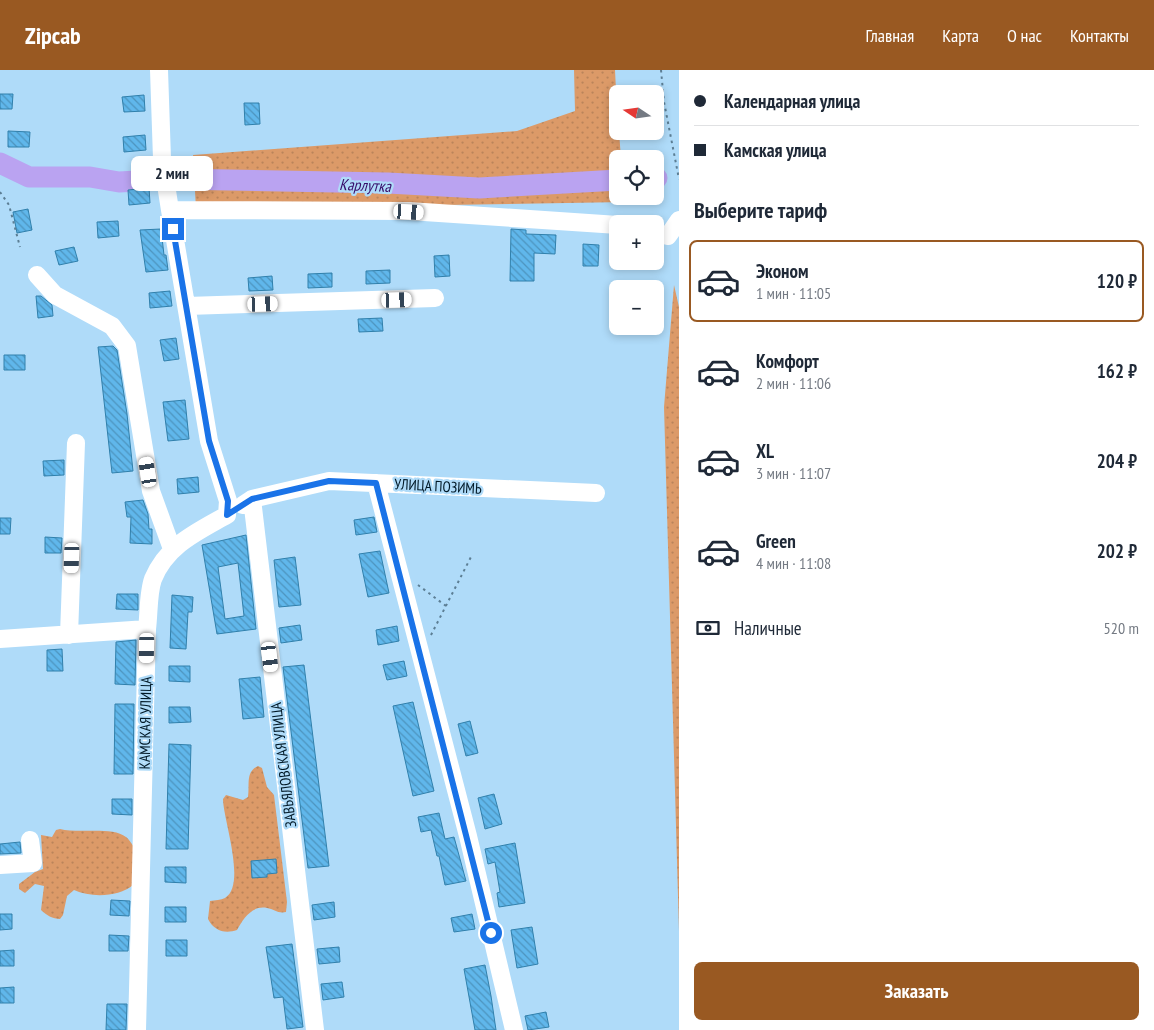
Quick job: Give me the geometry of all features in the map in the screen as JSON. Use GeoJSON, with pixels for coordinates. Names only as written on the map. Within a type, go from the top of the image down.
{"type":"FeatureCollection","features":[{"type":"Feature","properties":{"kind":"street"},"geometry":{"type":"LineString","coordinates":[[159,70],[162,159],[209,441],[228,501],[227,515]]}},
{"type":"Feature","properties":{"kind":"street"},"geometry":{"type":"LineString","coordinates":[[170,210],[409,212],[609,224]]}},
{"type":"Feature","properties":{"kind":"street"},"geometry":{"type":"LineString","coordinates":[[664,235],[668,236],[679,220]]}},
{"type":"Feature","properties":{"kind":"street"},"geometry":{"type":"LineString","coordinates":[[37,275],[55,295],[112,326],[126,346],[150,490],[172,549]]}},
{"type":"Feature","properties":{"kind":"street"},"geometry":{"type":"LineString","coordinates":[[187,306],[435,298]]}},
{"type":"Feature","properties":{"kind":"street"},"geometry":{"type":"LineString","coordinates":[[69,635],[76,443]]}},
{"type":"Feature","properties":{"kind":"street","name":"УЛИЦА ПОЗИМЬ"},"geometry":{"type":"LineString","coordinates":[[227,515],[252,499],[329,481],[596,493]]}},
{"type":"Feature","properties":{"kind":"street"},"geometry":{"type":"LineString","coordinates":[[376,483],[468,836],[514,1030]]}},
{"type":"Feature","properties":{"kind":"street","name":"ЗАВЬЯЛОВСКАЯ УЛИЦА"},"geometry":{"type":"LineString","coordinates":[[252,499],[315,1030]]}},
{"type":"Feature","properties":{"kind":"street","name":"КАМСКАЯ УЛИЦА"},"geometry":{"type":"LineString","coordinates":[[138,1030],[147,629],[153,580],[172,549],[183,539],[227,515]]}},
{"type":"Feature","properties":{"kind":"street"},"geometry":{"type":"LineString","coordinates":[[0,639],[147,629]]}},
{"type":"Feature","properties":{"kind":"street"},"geometry":{"type":"LineString","coordinates":[[0,865],[32,863],[30,840]]}},
{"type":"Feature","properties":{"kind":"path"},"geometry":{"type":"LineString","coordinates":[[661,70],[664,102],[679,179]]}},
{"type":"Feature","properties":{"kind":"path"},"geometry":{"type":"LineString","coordinates":[[0,192],[9,205],[20,247]]}},
{"type":"Feature","properties":{"kind":"path"},"geometry":{"type":"LineString","coordinates":[[421,655],[472,555]]}},
{"type":"Feature","properties":{"kind":"path"},"geometry":{"type":"LineString","coordinates":[[400,572],[446,606]]}},
{"type":"Feature","properties":{"kind":"shaded area"},"geometry":{"type":"Polygon","coordinates":[[[574,70],[615,70],[616,85],[609,85],[609,140],[620,140],[620,150],[609,150],[609,202],[196,209],[193,155],[517,131],[575,111],[574,70]]]}},
{"type":"Feature","properties":{"kind":"shaded area"},"geometry":{"type":"Polygon","coordinates":[[[674,285],[679,307],[679,931],[664,407],[674,285]]]}},
{"type":"Feature","properties":{"kind":"shaded area"},"geometry":{"type":"Polygon","coordinates":[[[258,766],[262,768],[267,787],[274,795],[287,902],[286,912],[278,912],[267,908],[257,909],[245,917],[237,930],[228,932],[217,929],[208,919],[210,901],[225,898],[231,891],[234,880],[232,851],[223,799],[226,795],[243,800],[248,797],[250,775],[258,766]]]}},
{"type":"Feature","properties":{"kind":"shaded area"},"geometry":{"type":"Polygon","coordinates":[[[56,830],[104,831],[126,837],[136,850],[133,885],[120,892],[105,895],[81,893],[74,890],[67,896],[63,915],[60,919],[45,914],[41,910],[44,886],[35,884],[25,893],[19,889],[19,884],[35,872],[43,869],[41,835],[52,837],[56,830]]]}},
{"type":"Feature","properties":{"kind":"building"},"geometry":{"type":"Polygon","coordinates":[[[0,94],[13,94],[12,109],[0,109],[0,94]]]}},
{"type":"Feature","properties":{"kind":"building"},"geometry":{"type":"Polygon","coordinates":[[[144,95],[145,111],[124,112],[122,97],[144,95]]]}},
{"type":"Feature","properties":{"kind":"building"},"geometry":{"type":"Polygon","coordinates":[[[244,103],[259,103],[260,124],[245,125],[244,103]]]}},
{"type":"Feature","properties":{"kind":"building"},"geometry":{"type":"Polygon","coordinates":[[[8,131],[30,132],[29,147],[8,147],[8,131]]]}},
{"type":"Feature","properties":{"kind":"building"},"geometry":{"type":"Polygon","coordinates":[[[145,135],[146,150],[124,152],[123,137],[145,135]]]}},
{"type":"Feature","properties":{"kind":"building"},"geometry":{"type":"Polygon","coordinates":[[[149,188],[150,203],[129,205],[128,190],[149,188]]]}},
{"type":"Feature","properties":{"kind":"building"},"geometry":{"type":"Polygon","coordinates":[[[28,209],[32,230],[17,233],[13,212],[28,209]]]}},
{"type":"Feature","properties":{"kind":"building"},"geometry":{"type":"Polygon","coordinates":[[[118,221],[119,236],[98,238],[97,222],[118,221]]]}},
{"type":"Feature","properties":{"kind":"building"},"geometry":{"type":"Polygon","coordinates":[[[161,229],[168,270],[146,272],[140,230],[161,229]]]}},
{"type":"Feature","properties":{"kind":"building"},"geometry":{"type":"Polygon","coordinates":[[[511,229],[526,230],[526,234],[556,235],[555,254],[534,253],[534,281],[510,281],[511,229]]]}},
{"type":"Feature","properties":{"kind":"building"},"geometry":{"type":"Polygon","coordinates":[[[583,244],[599,245],[598,266],[583,266],[583,244]]]}},
{"type":"Feature","properties":{"kind":"building"},"geometry":{"type":"Polygon","coordinates":[[[74,247],[78,261],[59,265],[55,251],[74,247]]]}},
{"type":"Feature","properties":{"kind":"building"},"geometry":{"type":"Polygon","coordinates":[[[449,255],[450,276],[435,277],[434,256],[449,255]]]}},
{"type":"Feature","properties":{"kind":"building"},"geometry":{"type":"Polygon","coordinates":[[[390,270],[390,283],[366,284],[366,271],[390,270]]]}},
{"type":"Feature","properties":{"kind":"building"},"geometry":{"type":"Polygon","coordinates":[[[332,273],[332,287],[308,288],[308,274],[332,273]]]}},
{"type":"Feature","properties":{"kind":"building"},"geometry":{"type":"Polygon","coordinates":[[[272,276],[273,290],[249,291],[248,278],[272,276]]]}},
{"type":"Feature","properties":{"kind":"building"},"geometry":{"type":"Polygon","coordinates":[[[170,291],[172,306],[150,308],[149,293],[170,291]]]}},
{"type":"Feature","properties":{"kind":"building"},"geometry":{"type":"Polygon","coordinates":[[[36,296],[41,296],[52,305],[53,316],[38,318],[36,296]]]}},
{"type":"Feature","properties":{"kind":"building"},"geometry":{"type":"Polygon","coordinates":[[[382,318],[383,331],[359,332],[358,319],[382,318]]]}},
{"type":"Feature","properties":{"kind":"building"},"geometry":{"type":"Polygon","coordinates":[[[176,338],[179,359],[164,361],[160,340],[176,338]]]}},
{"type":"Feature","properties":{"kind":"building"},"geometry":{"type":"Polygon","coordinates":[[[113,346],[117,350],[127,414],[133,471],[112,473],[98,347],[113,346]]]}},
{"type":"Feature","properties":{"kind":"building"},"geometry":{"type":"Polygon","coordinates":[[[4,355],[25,355],[25,370],[4,370],[4,355]]]}},
{"type":"Feature","properties":{"kind":"building"},"geometry":{"type":"Polygon","coordinates":[[[185,400],[189,439],[168,441],[163,402],[185,400]]]}},
{"type":"Feature","properties":{"kind":"building"},"geometry":{"type":"Polygon","coordinates":[[[64,460],[64,475],[44,476],[43,461],[64,460]]]}},
{"type":"Feature","properties":{"kind":"building"},"geometry":{"type":"Polygon","coordinates":[[[198,477],[199,492],[178,494],[177,479],[198,477]]]}},
{"type":"Feature","properties":{"kind":"building"},"geometry":{"type":"Polygon","coordinates":[[[143,500],[148,514],[149,529],[152,529],[152,544],[130,543],[131,517],[127,517],[125,502],[143,500]]]}},
{"type":"Feature","properties":{"kind":"building"},"geometry":{"type":"Polygon","coordinates":[[[374,517],[377,532],[356,535],[354,520],[374,517]]]}},
{"type":"Feature","properties":{"kind":"building"},"geometry":{"type":"Polygon","coordinates":[[[0,518],[11,518],[10,534],[0,534],[0,518]]]}},
{"type":"Feature","properties":{"kind":"building"},"geometry":{"type":"Polygon","coordinates":[[[246,535],[256,629],[217,634],[202,545],[246,535]],[[238,563],[218,567],[225,619],[244,616],[238,563]]]}},
{"type":"Feature","properties":{"kind":"building"},"geometry":{"type":"Polygon","coordinates":[[[45,537],[62,538],[61,553],[45,553],[45,537]]]}},
{"type":"Feature","properties":{"kind":"building"},"geometry":{"type":"Polygon","coordinates":[[[380,551],[389,593],[368,597],[359,554],[380,551]]]}},
{"type":"Feature","properties":{"kind":"building"},"geometry":{"type":"Polygon","coordinates":[[[295,557],[301,605],[279,607],[274,560],[295,557]]]}},
{"type":"Feature","properties":{"kind":"building"},"geometry":{"type":"Polygon","coordinates":[[[117,594],[138,594],[138,610],[116,609],[117,594]]]}},
{"type":"Feature","properties":{"kind":"building"},"geometry":{"type":"Polygon","coordinates":[[[172,595],[193,597],[192,612],[188,612],[186,649],[170,648],[172,595]]]}},
{"type":"Feature","properties":{"kind":"building"},"geometry":{"type":"Polygon","coordinates":[[[300,625],[302,640],[281,643],[279,628],[300,625]]]}},
{"type":"Feature","properties":{"kind":"building"},"geometry":{"type":"Polygon","coordinates":[[[397,626],[399,641],[378,645],[376,630],[397,626]]]}},
{"type":"Feature","properties":{"kind":"building"},"geometry":{"type":"Polygon","coordinates":[[[136,640],[135,685],[115,684],[116,642],[136,640]]]}},
{"type":"Feature","properties":{"kind":"building"},"geometry":{"type":"Polygon","coordinates":[[[62,649],[63,671],[47,671],[47,650],[62,649]]]}},
{"type":"Feature","properties":{"kind":"building"},"geometry":{"type":"Polygon","coordinates":[[[404,661],[407,676],[387,680],[383,665],[404,661]]]}},
{"type":"Feature","properties":{"kind":"building"},"geometry":{"type":"Polygon","coordinates":[[[304,665],[329,866],[308,868],[283,667],[304,665]]]}},
{"type":"Feature","properties":{"kind":"building"},"geometry":{"type":"Polygon","coordinates":[[[169,666],[190,666],[190,682],[169,681],[169,666]]]}},
{"type":"Feature","properties":{"kind":"building"},"geometry":{"type":"Polygon","coordinates":[[[260,677],[264,717],[243,719],[239,679],[260,677]]]}},
{"type":"Feature","properties":{"kind":"building"},"geometry":{"type":"Polygon","coordinates":[[[413,702],[434,791],[413,796],[393,706],[413,702]]]}},
{"type":"Feature","properties":{"kind":"building"},"geometry":{"type":"Polygon","coordinates":[[[115,704],[134,704],[133,774],[114,774],[115,704]]]}},
{"type":"Feature","properties":{"kind":"building"},"geometry":{"type":"Polygon","coordinates":[[[169,707],[190,707],[191,722],[169,723],[169,707]]]}},
{"type":"Feature","properties":{"kind":"building"},"geometry":{"type":"Polygon","coordinates":[[[470,721],[478,753],[466,756],[458,724],[470,721]]]}},
{"type":"Feature","properties":{"kind":"building"},"geometry":{"type":"Polygon","coordinates":[[[169,744],[191,745],[188,849],[166,849],[169,744]]]}},
{"type":"Feature","properties":{"kind":"building"},"geometry":{"type":"Polygon","coordinates":[[[494,794],[502,824],[485,829],[478,798],[494,794]]]}},
{"type":"Feature","properties":{"kind":"building"},"geometry":{"type":"Polygon","coordinates":[[[112,799],[132,799],[132,815],[112,814],[112,799]]]}},
{"type":"Feature","properties":{"kind":"building"},"geometry":{"type":"Polygon","coordinates":[[[439,813],[445,839],[454,837],[466,881],[445,885],[431,830],[421,832],[418,817],[439,813]]]}},
{"type":"Feature","properties":{"kind":"building"},"geometry":{"type":"Polygon","coordinates":[[[20,842],[21,853],[0,854],[0,844],[20,842]]]}},
{"type":"Feature","properties":{"kind":"building"},"geometry":{"type":"Polygon","coordinates":[[[515,843],[525,903],[499,907],[497,893],[500,892],[495,862],[488,864],[485,849],[515,843]]]}},
{"type":"Feature","properties":{"kind":"building"},"geometry":{"type":"Polygon","coordinates":[[[276,859],[277,873],[267,874],[267,877],[252,878],[251,861],[276,859]]]}},
{"type":"Feature","properties":{"kind":"building"},"geometry":{"type":"Polygon","coordinates":[[[165,867],[186,867],[186,883],[165,882],[165,867]]]}},
{"type":"Feature","properties":{"kind":"building"},"geometry":{"type":"Polygon","coordinates":[[[111,900],[130,901],[129,916],[110,915],[111,900]]]}},
{"type":"Feature","properties":{"kind":"building"},"geometry":{"type":"Polygon","coordinates":[[[334,902],[335,917],[314,920],[312,905],[334,902]]]}},
{"type":"Feature","properties":{"kind":"building"},"geometry":{"type":"Polygon","coordinates":[[[165,907],[186,907],[186,922],[165,922],[165,907]]]}},
{"type":"Feature","properties":{"kind":"building"},"geometry":{"type":"Polygon","coordinates":[[[0,914],[12,914],[12,929],[0,930],[0,914]]]}},
{"type":"Feature","properties":{"kind":"building"},"geometry":{"type":"Polygon","coordinates":[[[472,914],[475,929],[454,932],[451,918],[472,914]]]}},
{"type":"Feature","properties":{"kind":"building"},"geometry":{"type":"Polygon","coordinates":[[[532,927],[538,964],[517,968],[511,930],[532,927]]]}},
{"type":"Feature","properties":{"kind":"building"},"geometry":{"type":"Polygon","coordinates":[[[109,935],[129,936],[128,951],[109,951],[109,935]]]}},
{"type":"Feature","properties":{"kind":"building"},"geometry":{"type":"Polygon","coordinates":[[[166,940],[187,940],[187,956],[166,956],[166,940]]]}},
{"type":"Feature","properties":{"kind":"building"},"geometry":{"type":"Polygon","coordinates":[[[292,944],[303,1027],[287,1029],[283,997],[274,998],[266,947],[292,944]]]}},
{"type":"Feature","properties":{"kind":"building"},"geometry":{"type":"Polygon","coordinates":[[[339,947],[340,962],[319,964],[317,949],[339,947]]]}},
{"type":"Feature","properties":{"kind":"building"},"geometry":{"type":"Polygon","coordinates":[[[14,950],[14,966],[0,966],[0,951],[14,950]]]}},
{"type":"Feature","properties":{"kind":"building"},"geometry":{"type":"Polygon","coordinates":[[[485,965],[496,1030],[475,1030],[464,969],[485,965]]]}},
{"type":"Feature","properties":{"kind":"building"},"geometry":{"type":"Polygon","coordinates":[[[342,982],[344,997],[323,1000],[321,984],[342,982]]]}},
{"type":"Feature","properties":{"kind":"building"},"geometry":{"type":"Polygon","coordinates":[[[14,987],[14,1003],[0,1003],[0,988],[14,987]]]}},
{"type":"Feature","properties":{"kind":"building"},"geometry":{"type":"Polygon","coordinates":[[[107,1004],[127,1004],[126,1030],[106,1030],[107,1004]]]}},
{"type":"Feature","properties":{"kind":"building"},"geometry":{"type":"Polygon","coordinates":[[[546,1012],[549,1027],[528,1030],[525,1016],[546,1012]]]}},
{"type":"Feature","properties":{"kind":"waterway","name":"Карлутка"},"geometry":{"type":"LineString","coordinates":[[0,163],[29,177],[90,177],[119,182],[156,180]]}},
{"type":"Feature","properties":{"kind":"waterway","name":"Карлутка"},"geometry":{"type":"LineString","coordinates":[[173,179],[388,183],[479,188],[609,181]]}},
{"type":"Feature","properties":{"kind":"route"},"geometry":{"type":"LineString","coordinates":[[173,229],[209,441],[228,501],[227,515],[252,499],[329,481],[376,483],[468,836],[491,933]]}}]}
